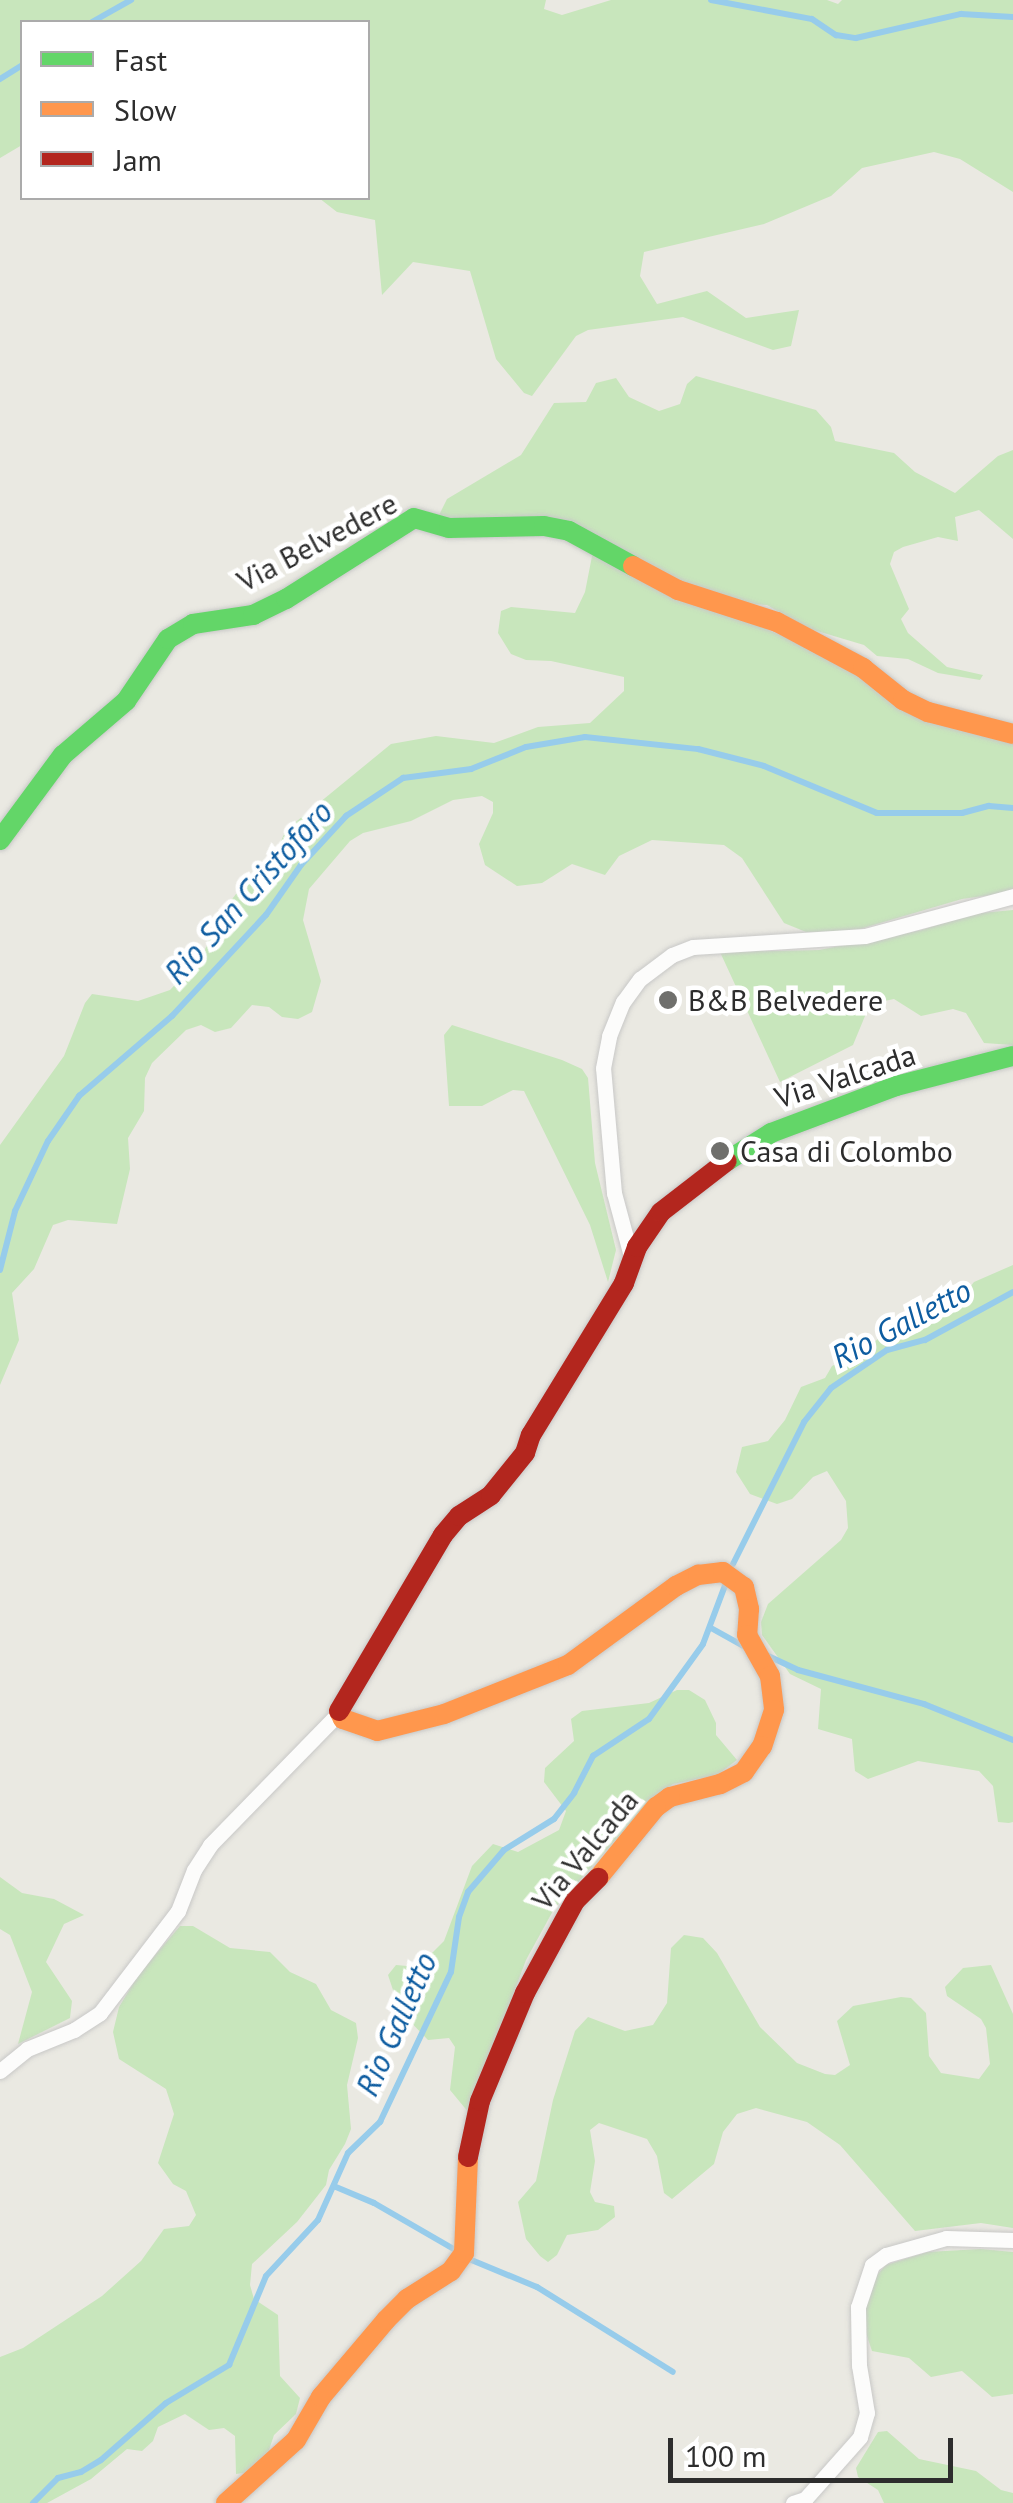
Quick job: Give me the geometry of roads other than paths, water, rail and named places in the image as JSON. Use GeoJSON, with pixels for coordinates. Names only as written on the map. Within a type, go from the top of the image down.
{"type":"FeatureCollection","features":[{"type":"Feature","properties":{"kind":"street","name":"Via Belvedere"},"geometry":{"type":"LineString","coordinates":[[0,840],[62,755],[126,701],[168,638],[193,624],[253,615],[270,607],[414,518],[449,528],[544,526],[569,531],[694,597],[777,622],[863,668],[903,700],[928,712],[1013,734]]}},
{"type":"Feature","properties":{"kind":"street"},"geometry":{"type":"LineString","coordinates":[[632,1260],[611,1176],[603,1068],[623,1002],[640,978],[672,955],[693,946],[865,936],[1013,896]]}},
{"type":"Feature","properties":{"kind":"street","name":"Via Valcada"},"geometry":{"type":"LineString","coordinates":[[0,2071],[26,2049],[74,2030],[100,2013],[178,1911],[210,1845],[338,1714],[391,1615],[443,1536],[460,1516],[491,1494],[525,1453],[531,1435],[624,1283],[632,1260],[662,1212],[752,1142],[896,1086],[1013,1056]]}},
{"type":"Feature","properties":{"kind":"street","name":"Via Valcada"},"geometry":{"type":"LineString","coordinates":[[226,2503],[296,2440],[321,2397],[386,2320],[407,2299],[451,2271],[464,2253],[468,2150],[480,2101],[524,1993],[575,1901],[621,1854],[656,1807],[670,1797],[720,1784],[744,1772],[762,1746],[774,1710],[770,1676],[747,1635],[749,1609],[744,1587],[722,1572],[698,1575],[676,1586],[616,1634],[568,1664],[444,1714],[377,1731],[338,1714]]}},
{"type":"Feature","properties":{"kind":"street"},"geometry":{"type":"LineString","coordinates":[[793,2503],[804,2499],[828,2476],[860,2438],[867,2413],[859,2365],[858,2307],[872,2265],[886,2255],[946,2238],[1013,2240]]}},
{"type":"Feature","properties":{"kind":"waterway"},"geometry":{"type":"LineString","coordinates":[[96,20],[131,0]]}},
{"type":"Feature","properties":{"kind":"waterway"},"geometry":{"type":"LineString","coordinates":[[711,0],[812,19],[836,35],[856,38],[961,14],[1013,17]]}},
{"type":"Feature","properties":{"kind":"waterway"},"geometry":{"type":"LineString","coordinates":[[0,79],[20,66]]}},
{"type":"Feature","properties":{"kind":"waterway","name":"Rio San Cristoforo"},"geometry":{"type":"LineString","coordinates":[[0,1270],[15,1211],[48,1141],[79,1096],[172,1016],[266,915],[301,865],[346,816],[403,778],[471,769],[526,747],[585,737],[698,749],[764,766],[877,813],[962,813],[989,806],[1013,808]]}},
{"type":"Feature","properties":{"kind":"waterway","name":"Rio Galletto"},"geometry":{"type":"LineString","coordinates":[[733,1564],[804,1422],[831,1388],[887,1350],[925,1340],[1013,1292]]}},
{"type":"Feature","properties":{"kind":"waterway","name":"Rio Galletto"},"geometry":{"type":"LineString","coordinates":[[33,2503],[58,2478],[81,2472],[101,2460],[166,2403],[229,2365],[266,2276],[318,2220],[348,2153],[380,2122],[451,1972],[459,1917],[468,1892],[504,1850],[554,1819],[574,1793],[593,1756],[649,1719],[703,1644],[727,1580]]}},
{"type":"Feature","properties":{"kind":"waterway"},"geometry":{"type":"LineString","coordinates":[[711,1628],[747,1648]]}},
{"type":"Feature","properties":{"kind":"waterway"},"geometry":{"type":"LineString","coordinates":[[766,1655],[798,1670],[924,1704],[1013,1740]]}},
{"type":"Feature","properties":{"kind":"waterway"},"geometry":{"type":"LineString","coordinates":[[336,2187],[374,2203],[457,2251]]}},
{"type":"Feature","properties":{"kind":"waterway"},"geometry":{"type":"LineString","coordinates":[[469,2259],[537,2287],[673,2372]]}},
{"type":"Feature","properties":{"kind":"place","name":"B&B Belvedere"},"geometry":{"type":"Point","coordinates":[668,1000]}},
{"type":"Feature","properties":{"kind":"place","name":"Casa di Colombo"},"geometry":{"type":"Point","coordinates":[720,1151]}}]}
